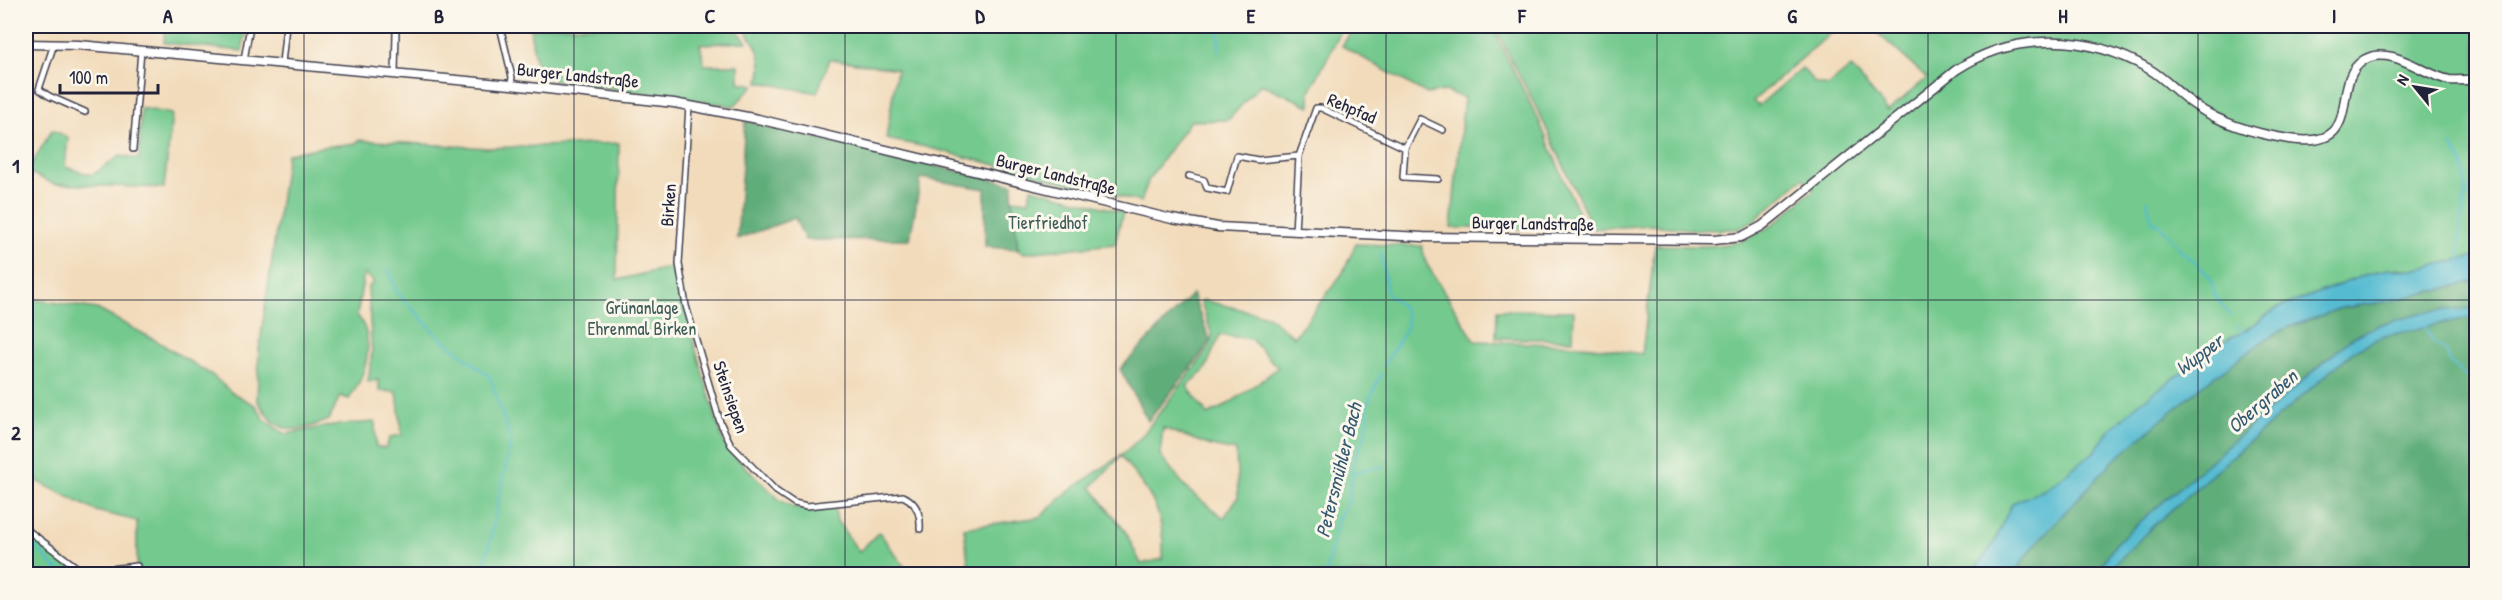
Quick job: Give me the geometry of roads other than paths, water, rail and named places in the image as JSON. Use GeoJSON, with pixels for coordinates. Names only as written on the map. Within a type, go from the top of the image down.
{"type":"FeatureCollection","features":[{"type":"Feature","properties":{"kind":"main road","name":"Burger Landstraße"},"geometry":{"type":"LineString","coordinates":[[26,44],[54,44],[282,63],[628,96],[769,122],[1191,224],[1295,232],[1510,239],[1735,239],[1762,226],[1956,70],[1986,53],[2022,43],[2063,42],[2124,58],[2155,73],[2194,105],[2214,117],[2259,132],[2305,141],[2323,139],[2333,132],[2354,72],[2360,63],[2370,57],[2389,56],[2450,80],[2476,79]]}},
{"type":"Feature","properties":{"kind":"street"},"geometry":{"type":"LineString","coordinates":[[244,60],[250,26]]}},
{"type":"Feature","properties":{"kind":"street"},"geometry":{"type":"LineString","coordinates":[[282,63],[286,26]]}},
{"type":"Feature","properties":{"kind":"street"},"geometry":{"type":"LineString","coordinates":[[394,26],[396,32],[395,74]]}},
{"type":"Feature","properties":{"kind":"street"},"geometry":{"type":"LineString","coordinates":[[490,26],[500,27],[512,84]]}},
{"type":"Feature","properties":{"kind":"street"},"geometry":{"type":"LineString","coordinates":[[54,44],[39,89],[85,112]]}},
{"type":"Feature","properties":{"kind":"street"},"geometry":{"type":"LineString","coordinates":[[133,149],[141,51]]}},
{"type":"Feature","properties":{"kind":"street","name":"Birken"},"geometry":{"type":"LineString","coordinates":[[686,306],[679,264],[689,106]]}},
{"type":"Feature","properties":{"kind":"street","name":"Rehpfad"},"geometry":{"type":"LineString","coordinates":[[1295,232],[1299,156],[1316,108],[1319,107],[1405,148]]}},
{"type":"Feature","properties":{"kind":"street"},"geometry":{"type":"LineString","coordinates":[[1438,179],[1403,177],[1405,148],[1420,119],[1443,130]]}},
{"type":"Feature","properties":{"kind":"street"},"geometry":{"type":"LineString","coordinates":[[1189,176],[1204,180],[1207,188],[1227,192],[1237,156],[1258,160],[1299,156]]}},
{"type":"Feature","properties":{"kind":"street","name":"Steinsiepen"},"geometry":{"type":"LineString","coordinates":[[686,306],[725,435],[736,450],[776,491],[802,506],[903,496],[910,500],[918,510],[920,529]]}},
{"type":"Feature","properties":{"kind":"street"},"geometry":{"type":"LineString","coordinates":[[26,528],[79,569],[91,572],[137,566]]}},
{"type":"Feature","properties":{"kind":"water"},"geometry":{"type":"Polygon","coordinates":[[[2476,256],[2476,281],[2390,301],[2341,308],[2284,329],[2266,339],[2203,385],[2114,460],[2038,541],[2013,574],[1971,574],[1994,543],[2012,503],[2044,490],[2056,481],[2094,452],[2109,431],[2138,404],[2231,337],[2242,333],[2276,309],[2365,275],[2388,269],[2413,270],[2476,256]]]}},
{"type":"Feature","properties":{"kind":"water"},"geometry":{"type":"Polygon","coordinates":[[[2476,308],[2476,316],[2381,337],[2355,350],[2155,524],[2117,562],[2110,574],[2096,574],[2117,542],[2352,338],[2378,325],[2432,311],[2476,308]]]}},
{"type":"Feature","properties":{"kind":"waterway"},"geometry":{"type":"LineString","coordinates":[[1219,26],[1219,52]]}},
{"type":"Feature","properties":{"kind":"waterway"},"geometry":{"type":"LineString","coordinates":[[2450,145],[2459,155],[2465,180],[2460,246]]}},
{"type":"Feature","properties":{"kind":"waterway"},"geometry":{"type":"LineString","coordinates":[[2467,198],[2476,173]]}},
{"type":"Feature","properties":{"kind":"waterway"},"geometry":{"type":"LineString","coordinates":[[2147,201],[2152,221],[2166,231],[2182,251],[2203,269],[2211,280],[2213,293],[2230,315]]}},
{"type":"Feature","properties":{"kind":"waterway"},"geometry":{"type":"LineString","coordinates":[[2460,249],[2461,261]]}},
{"type":"Feature","properties":{"kind":"waterway","name":"Petersmühler Bach"},"geometry":{"type":"LineString","coordinates":[[1381,252],[1387,293],[1403,307],[1407,317],[1406,329],[1384,366]]}},
{"type":"Feature","properties":{"kind":"waterway"},"geometry":{"type":"LineString","coordinates":[[389,269],[395,290],[436,334],[490,377],[511,441],[485,565],[487,574]]}},
{"type":"Feature","properties":{"kind":"waterway"},"geometry":{"type":"LineString","coordinates":[[2424,324],[2433,342],[2446,351],[2450,362],[2476,386]]}},
{"type":"Feature","properties":{"kind":"waterway"},"geometry":{"type":"LineString","coordinates":[[2238,326],[2243,334]]}},
{"type":"Feature","properties":{"kind":"waterway","name":"Petersmühler Bach"},"geometry":{"type":"LineString","coordinates":[[1326,574],[1338,519],[1348,502],[1354,460],[1365,436],[1368,420],[1367,405],[1381,374]]}},
{"type":"Feature","properties":{"kind":"waterway"},"geometry":{"type":"LineString","coordinates":[[1355,474],[1367,468],[1384,467]]}},
{"type":"Feature","properties":{"kind":"waterway"},"geometry":{"type":"LineString","coordinates":[[26,539],[64,574]]}},
{"type":"Feature","properties":{"kind":"waterway"},"geometry":{"type":"LineString","coordinates":[[861,574],[862,569]]}},
{"type":"Feature","properties":{"kind":"park label","name":"Tierfriedhof"},"geometry":{"type":"Point","coordinates":[1048,222]}},
{"type":"Feature","properties":{"kind":"park label","name":"Grünanlage Ehrenmal Birken"},"geometry":{"type":"Point","coordinates":[642,317]}},
{"type":"Feature","properties":{"kind":"water label","name":"Wupper"},"geometry":{"type":"Point","coordinates":[2199,354]}},
{"type":"Feature","properties":{"kind":"water label","name":"Obergraben"},"geometry":{"type":"Point","coordinates":[2262,401]}}]}
